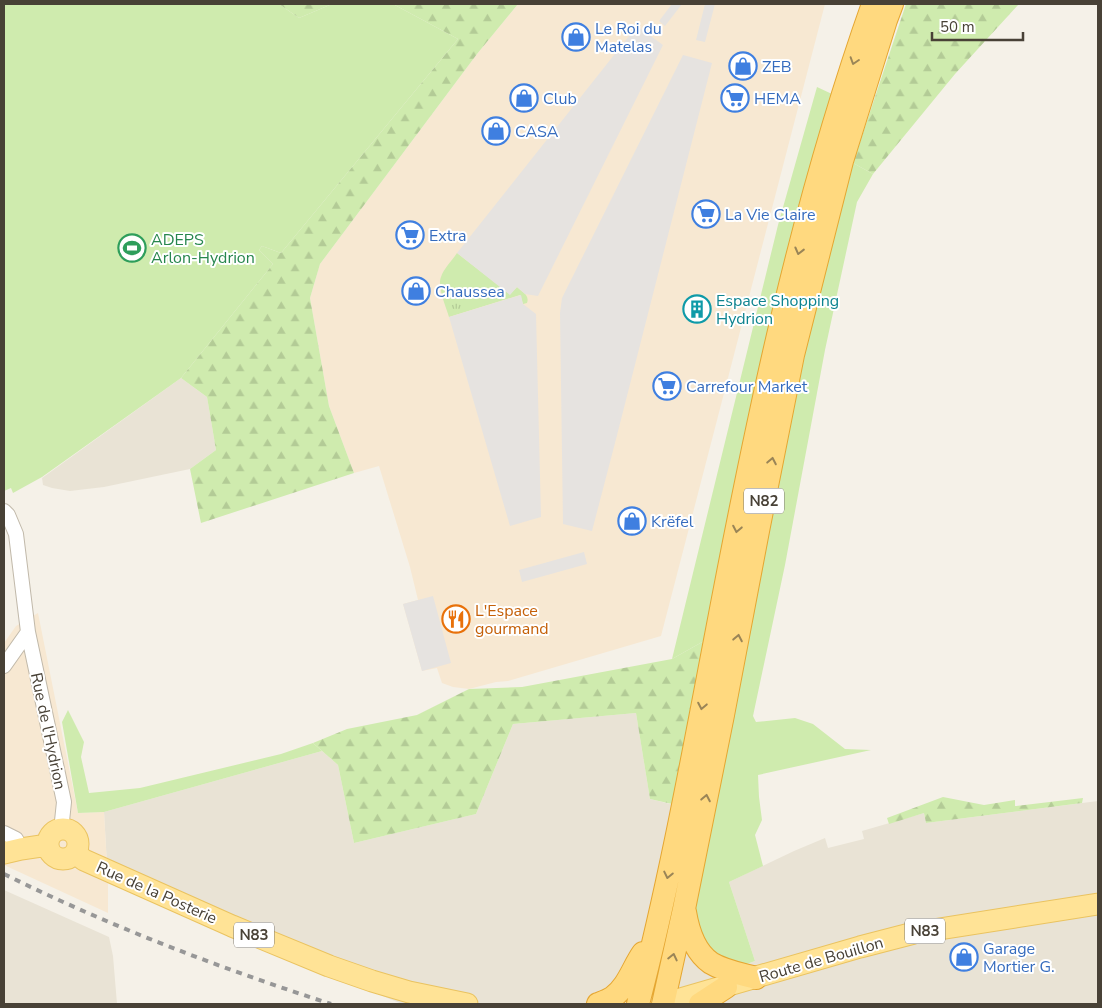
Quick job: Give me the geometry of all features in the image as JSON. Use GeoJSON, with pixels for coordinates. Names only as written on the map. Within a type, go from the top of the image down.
{"type":"FeatureCollection","features":[{"type":"Feature","properties":{"kind":"highway","name":"N82"},"geometry":{"type":"LineString","coordinates":[[638,1004],[678,828],[773,354],[802,236],[825,155],[873,4]]}},
{"type":"Feature","properties":{"kind":"highway","name":"N82"},"geometry":{"type":"LineString","coordinates":[[663,1004],[684,909],[794,355],[842,161],[892,4]]}},
{"type":"Feature","properties":{"kind":"highway"},"geometry":{"type":"LineString","coordinates":[[684,909],[687,926],[696,947],[710,962],[724,969],[756,978]]}},
{"type":"Feature","properties":{"kind":"highway"},"geometry":{"type":"LineString","coordinates":[[598,1004],[613,996],[621,988],[630,977],[643,952],[653,944]]}},
{"type":"Feature","properties":{"kind":"highway"},"geometry":{"type":"LineString","coordinates":[[700,1004],[726,987]]}},
{"type":"Feature","properties":{"kind":"main road"},"geometry":{"type":"LineString","coordinates":[[12,851],[54,837]]}},
{"type":"Feature","properties":{"kind":"main road","name":"Rue de la Posterie"},"geometry":{"type":"LineString","coordinates":[[54,837],[50,853],[58,859],[69,858],[76,853],[84,860],[110,872],[248,933],[329,966],[409,992],[467,1004]]}},
{"type":"Feature","properties":{"kind":"main road","name":"Route de Bouillon"},"geometry":{"type":"LineString","coordinates":[[663,1004],[914,933],[1098,904]]}},
{"type":"Feature","properties":{"kind":"street","name":"Rue de l'Hydrion"},"geometry":{"type":"LineString","coordinates":[[4,511],[8,515],[16,534],[28,632],[64,802],[62,821],[54,837]]}},
{"type":"Feature","properties":{"kind":"street","name":"Rue de l'Hydrion"},"geometry":{"type":"LineString","coordinates":[[4,666],[28,632]]}},
{"type":"Feature","properties":{"kind":"street"},"geometry":{"type":"LineString","coordinates":[[4,833],[16,839],[12,851]]}},
{"type":"Feature","properties":{"kind":"street"},"geometry":{"type":"LineString","coordinates":[[1070,909],[1098,914]]}},
{"type":"Feature","properties":{"kind":"shaded area"},"geometry":{"type":"Polygon","coordinates":[[[518,4],[825,4],[661,636],[508,681],[469,689],[453,687],[442,683],[437,668],[422,671],[403,604],[418,600],[410,567],[379,466],[354,473],[329,406],[310,298],[320,264],[477,54],[518,4]]]}},
{"type":"Feature","properties":{"kind":"shaded area"},"geometry":{"type":"Polygon","coordinates":[[[672,4],[682,4],[665,26],[659,21],[672,4]]]}},
{"type":"Feature","properties":{"kind":"shaded area"},"geometry":{"type":"Polygon","coordinates":[[[705,4],[715,4],[705,42],[696,40],[705,4]]]}},
{"type":"Feature","properties":{"kind":"shaded area"},"geometry":{"type":"Polygon","coordinates":[[[637,26],[663,45],[538,296],[525,294],[517,287],[510,295],[457,253],[637,26]]]}},
{"type":"Feature","properties":{"kind":"shaded area"},"geometry":{"type":"Polygon","coordinates":[[[683,55],[712,63],[592,531],[563,524],[560,313],[562,298],[683,55]]]}},
{"type":"Feature","properties":{"kind":"shaded area"},"geometry":{"type":"Polygon","coordinates":[[[521,295],[523,304],[536,314],[541,517],[510,526],[449,317],[521,295]]]}},
{"type":"Feature","properties":{"kind":"shaded area"},"geometry":{"type":"Polygon","coordinates":[[[181,378],[207,397],[216,450],[190,469],[104,487],[70,491],[43,485],[42,478],[181,378]]]}},
{"type":"Feature","properties":{"kind":"shaded area"},"geometry":{"type":"Polygon","coordinates":[[[584,552],[587,564],[522,582],[519,570],[584,552]]]}},
{"type":"Feature","properties":{"kind":"shaded area"},"geometry":{"type":"Polygon","coordinates":[[[433,596],[451,663],[422,671],[403,604],[433,596]]]}},
{"type":"Feature","properties":{"kind":"shaded area"},"geometry":{"type":"Polygon","coordinates":[[[38,613],[78,813],[104,812],[108,913],[4,865],[4,643],[16,626],[38,613]]]}},
{"type":"Feature","properties":{"kind":"shaded area"},"geometry":{"type":"Polygon","coordinates":[[[636,713],[650,799],[711,814],[744,965],[755,961],[729,882],[794,851],[825,838],[828,848],[864,839],[862,831],[924,813],[926,823],[1098,801],[1098,1004],[402,1004],[108,883],[104,812],[322,751],[338,765],[354,843],[476,814],[513,724],[636,713]]]}},
{"type":"Feature","properties":{"kind":"shaded area"},"geometry":{"type":"Polygon","coordinates":[[[4,890],[109,937],[113,956],[117,1004],[4,1004],[4,890]]]}},
{"type":"Feature","properties":{"kind":"green space","name":"ADEPS Arlon-Hydrion"},"geometry":{"type":"Polygon","coordinates":[[[4,4],[279,4],[299,18],[332,4],[393,4],[458,39],[281,253],[262,246],[259,250],[273,264],[181,378],[42,477],[13,493],[11,488],[4,491],[4,4]]]}},
{"type":"Feature","properties":{"kind":"green space"},"geometry":{"type":"Polygon","coordinates":[[[279,4],[332,4],[299,18],[279,4]]]}},
{"type":"Feature","properties":{"kind":"green space"},"geometry":{"type":"Polygon","coordinates":[[[393,4],[518,4],[477,54],[320,264],[310,298],[329,406],[354,473],[201,523],[190,469],[216,450],[207,397],[181,378],[273,264],[259,250],[262,246],[281,253],[458,39],[393,4]]]}},
{"type":"Feature","properties":{"kind":"green space"},"geometry":{"type":"Polygon","coordinates":[[[906,4],[1019,4],[955,74],[873,174],[853,163],[906,4]]]}},
{"type":"Feature","properties":{"kind":"green space"},"geometry":{"type":"Polygon","coordinates":[[[817,87],[832,94],[704,641],[672,659],[778,225],[817,87]]]}},
{"type":"Feature","properties":{"kind":"green space"},"geometry":{"type":"Polygon","coordinates":[[[853,163],[873,174],[857,202],[825,350],[785,565],[753,716],[756,722],[795,718],[813,724],[845,749],[871,750],[758,775],[762,820],[755,835],[763,866],[729,882],[755,961],[744,965],[710,955],[691,910],[806,349],[853,163]]]}},
{"type":"Feature","properties":{"kind":"green space"},"geometry":{"type":"Polygon","coordinates":[[[457,253],[510,294],[517,287],[526,296],[527,303],[523,304],[520,295],[449,317],[442,297],[440,281],[444,271],[457,253]]]}},
{"type":"Feature","properties":{"kind":"green space"},"geometry":{"type":"Polygon","coordinates":[[[458,289],[490,294],[489,302],[451,311],[447,298],[452,297],[451,291],[458,289]]]}},
{"type":"Feature","properties":{"kind":"green space"},"geometry":{"type":"Polygon","coordinates":[[[704,641],[672,804],[650,799],[636,713],[513,724],[476,814],[354,843],[338,765],[313,743],[347,729],[417,715],[469,689],[522,687],[672,659],[704,641]]]}},
{"type":"Feature","properties":{"kind":"green space"},"geometry":{"type":"Polygon","coordinates":[[[68,710],[84,742],[81,757],[89,793],[140,788],[281,754],[313,743],[322,751],[104,812],[78,813],[62,722],[68,710]]]}},
{"type":"Feature","properties":{"kind":"green space"},"geometry":{"type":"Polygon","coordinates":[[[943,797],[984,805],[1015,800],[1015,806],[1083,798],[1082,803],[926,823],[924,813],[889,824],[887,818],[943,797]]]}},
{"type":"Feature","properties":{"kind":"railway"},"geometry":{"type":"LineString","coordinates":[[4,874],[84,911],[165,945],[331,1004]]}},
{"type":"Feature","properties":{"kind":"place","name":"Le Roi du Matelas"},"geometry":{"type":"Point","coordinates":[576,37]}},
{"type":"Feature","properties":{"kind":"place","name":"ZEB"},"geometry":{"type":"Point","coordinates":[743,66]}},
{"type":"Feature","properties":{"kind":"place","name":"Club"},"geometry":{"type":"Point","coordinates":[524,98]}},
{"type":"Feature","properties":{"kind":"place","name":"HEMA"},"geometry":{"type":"Point","coordinates":[735,98]}},
{"type":"Feature","properties":{"kind":"place","name":"CASA"},"geometry":{"type":"Point","coordinates":[496,131]}},
{"type":"Feature","properties":{"kind":"place","name":"La Vie Claire"},"geometry":{"type":"Point","coordinates":[706,214]}},
{"type":"Feature","properties":{"kind":"place","name":"Extra"},"geometry":{"type":"Point","coordinates":[410,235]}},
{"type":"Feature","properties":{"kind":"place","name":"ADEPS Arlon-Hydrion"},"geometry":{"type":"Point","coordinates":[132,248]}},
{"type":"Feature","properties":{"kind":"place","name":"Chaussea"},"geometry":{"type":"Point","coordinates":[416,291]}},
{"type":"Feature","properties":{"kind":"place","name":"Espace Shopping Hydrion"},"geometry":{"type":"Point","coordinates":[697,309]}},
{"type":"Feature","properties":{"kind":"place","name":"Carrefour Market"},"geometry":{"type":"Point","coordinates":[667,386]}},
{"type":"Feature","properties":{"kind":"place","name":"Krëfel"},"geometry":{"type":"Point","coordinates":[632,521]}},
{"type":"Feature","properties":{"kind":"place","name":"L'Espace gourmand"},"geometry":{"type":"Point","coordinates":[456,619]}},
{"type":"Feature","properties":{"kind":"place","name":"Garage Mortier G."},"geometry":{"type":"Point","coordinates":[964,957]}}]}
